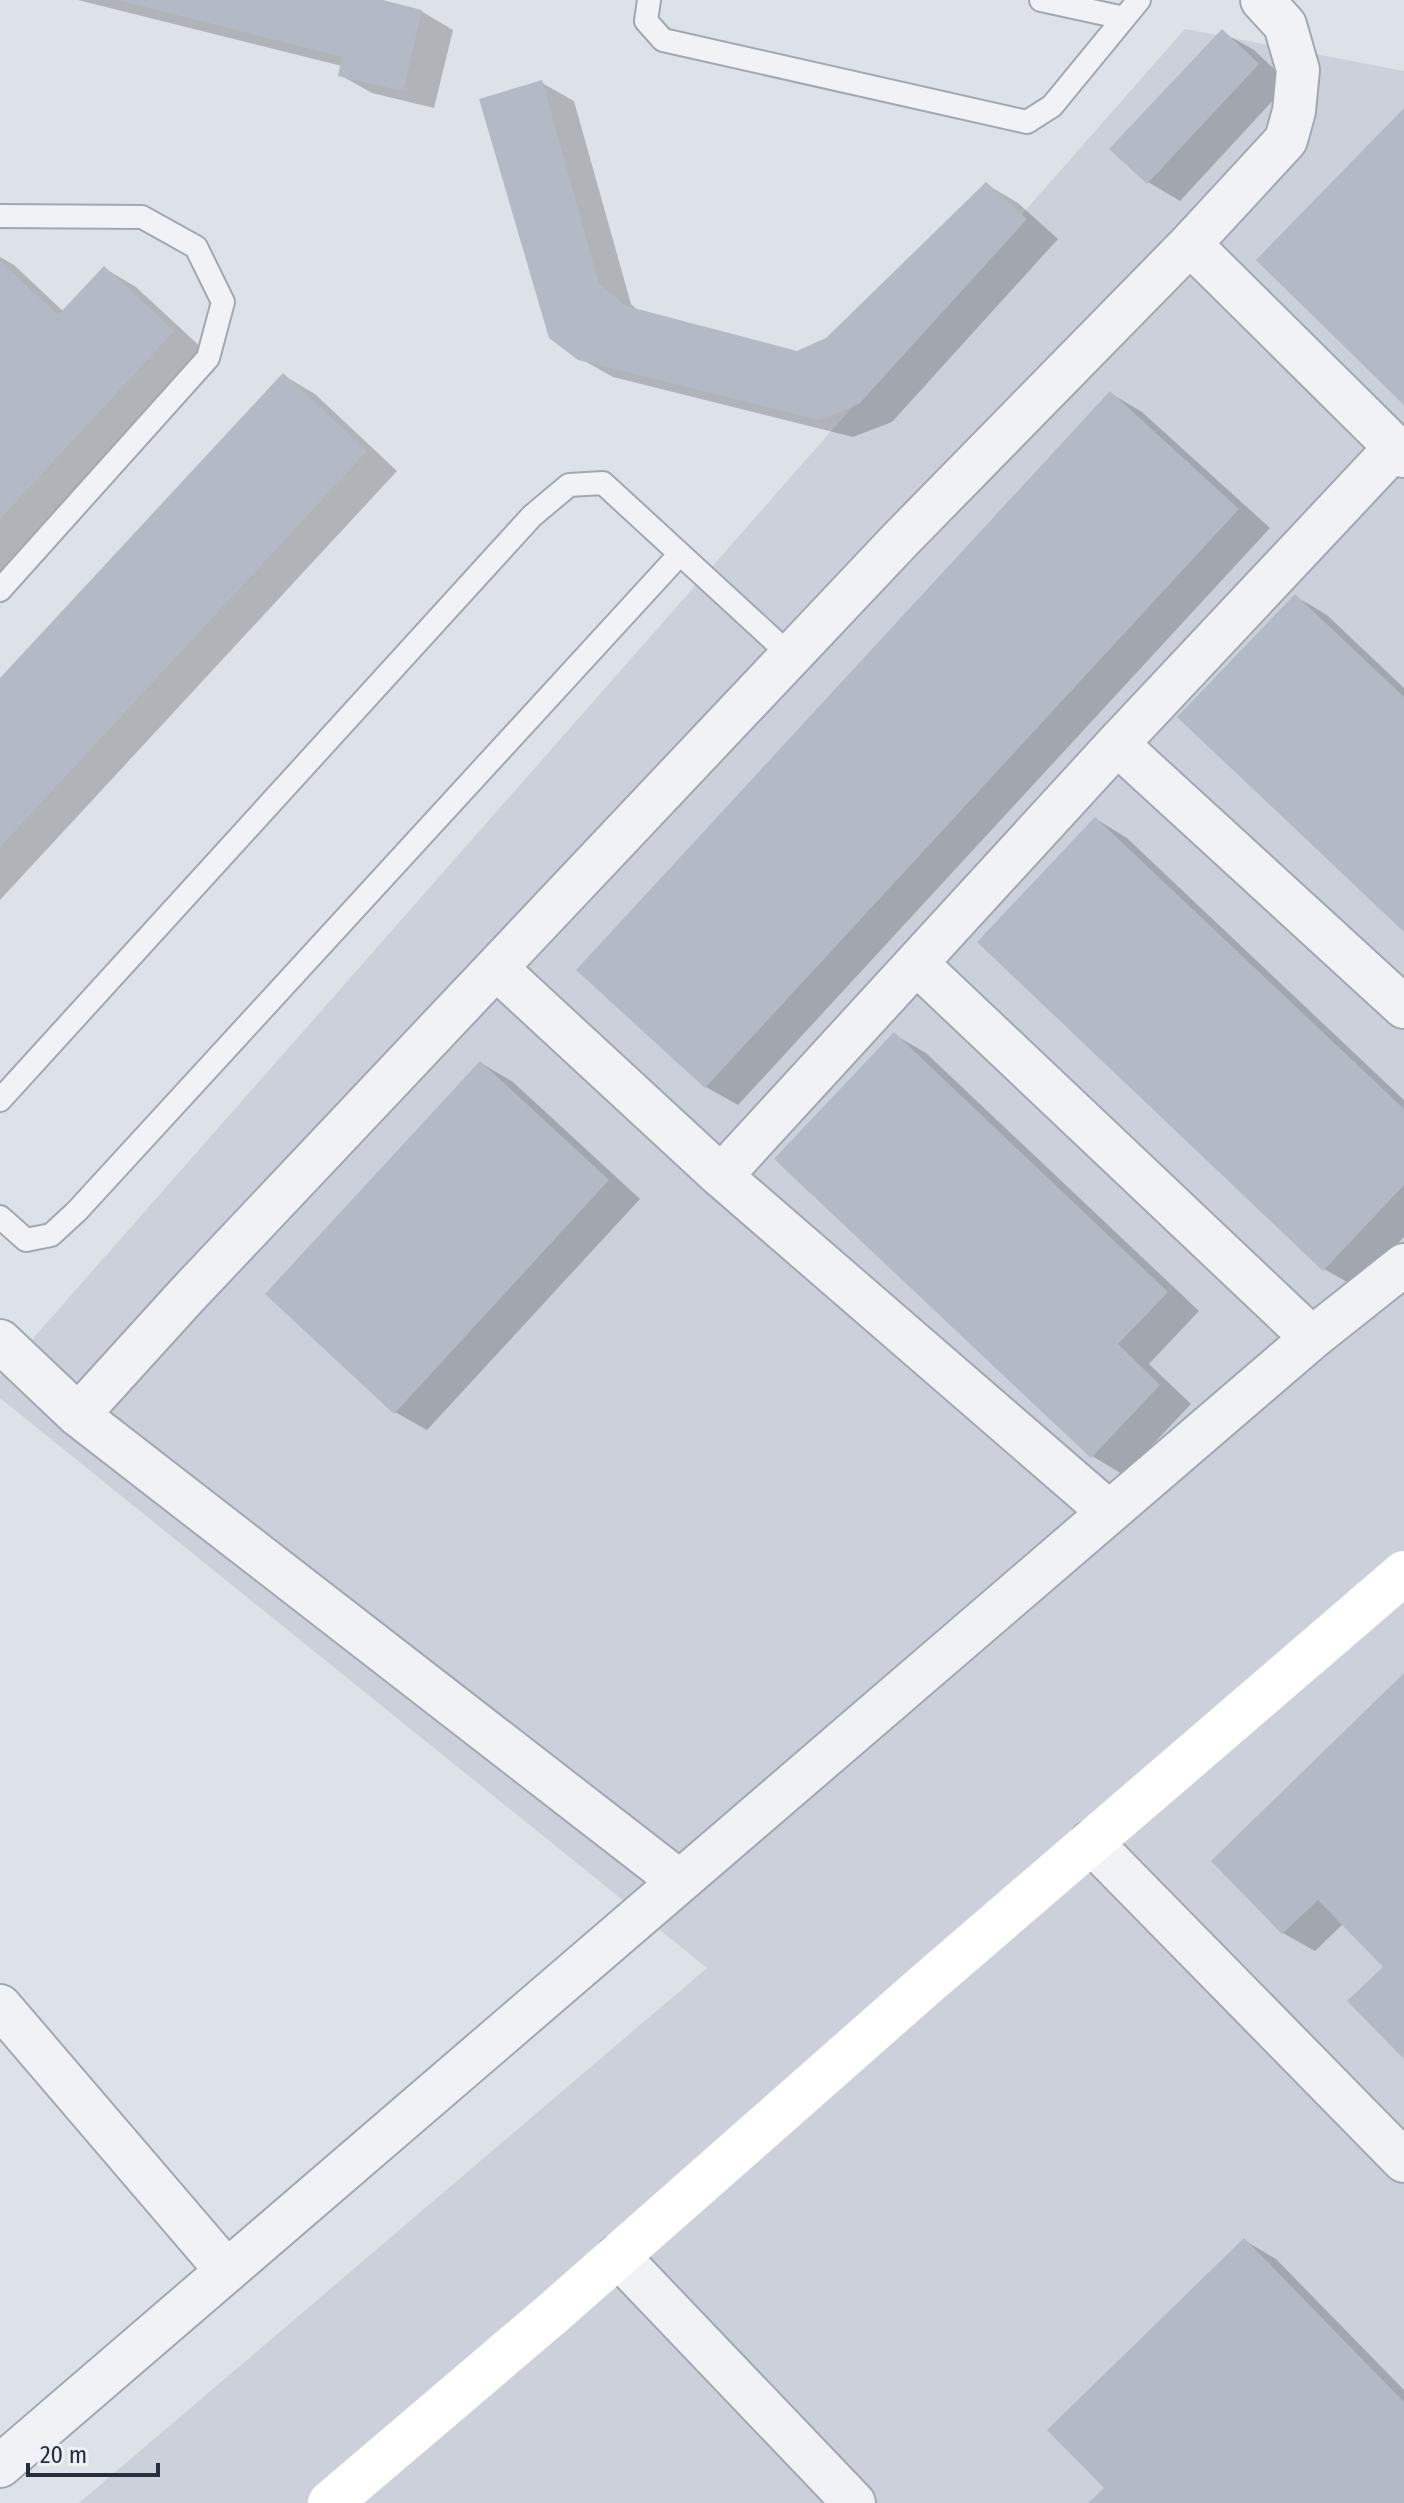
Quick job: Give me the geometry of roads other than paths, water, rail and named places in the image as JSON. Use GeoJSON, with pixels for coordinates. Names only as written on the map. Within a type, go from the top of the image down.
{"type":"FeatureCollection","features":[{"type":"Feature","properties":{"kind":"main road"},"geometry":{"type":"LineString","coordinates":[[330,2503],[1404,1573]]}},
{"type":"Feature","properties":{"kind":"street"},"geometry":{"type":"LineString","coordinates":[[78,1415],[187,1295],[900,540],[1190,244],[1286,140],[1294,111],[1298,70],[1285,25],[1262,0]]}},
{"type":"Feature","properties":{"kind":"street"},"geometry":{"type":"LineString","coordinates":[[721,1176],[1117,744],[1400,452],[1190,244]]}},
{"type":"Feature","properties":{"kind":"street"},"geometry":{"type":"LineString","coordinates":[[1117,744],[1404,1007]]}},
{"type":"Feature","properties":{"kind":"street"},"geometry":{"type":"LineString","coordinates":[[917,964],[1312,1338]]}},
{"type":"Feature","properties":{"kind":"street"},"geometry":{"type":"LineString","coordinates":[[496,968],[721,1176],[1109,1512]]}},
{"type":"Feature","properties":{"kind":"street"},"geometry":{"type":"LineString","coordinates":[[0,2466],[1312,1338],[1404,1265]]}},
{"type":"Feature","properties":{"kind":"street"},"geometry":{"type":"LineString","coordinates":[[1,1344],[78,1415],[679,1881]]}},
{"type":"Feature","properties":{"kind":"street"},"geometry":{"type":"LineString","coordinates":[[1091,1842],[1404,2161]]}},
{"type":"Feature","properties":{"kind":"street"},"geometry":{"type":"LineString","coordinates":[[0,2006],[227,2271]]}},
{"type":"Feature","properties":{"kind":"street"},"geometry":{"type":"LineString","coordinates":[[618,2256],[854,2503]]}},
{"type":"Feature","properties":{"kind":"lane"},"geometry":{"type":"LineString","coordinates":[[649,0],[646,21],[663,40],[1027,122],[1052,106],[1139,0]]}},
{"type":"Feature","properties":{"kind":"lane"},"geometry":{"type":"LineString","coordinates":[[1041,0],[1124,18]]}},
{"type":"Feature","properties":{"kind":"lane"},"geometry":{"type":"LineString","coordinates":[[0,216],[142,217],[196,247],[223,302],[208,358],[0,590]]}},
{"type":"Feature","properties":{"kind":"lane"},"geometry":{"type":"LineString","coordinates":[[0,1100],[522,528],[569,485],[603,483],[791,656]]}},
{"type":"Feature","properties":{"kind":"lane"},"geometry":{"type":"LineString","coordinates":[[0,1217],[26,1240],[51,1235],[77,1211],[680,554]]}}]}
